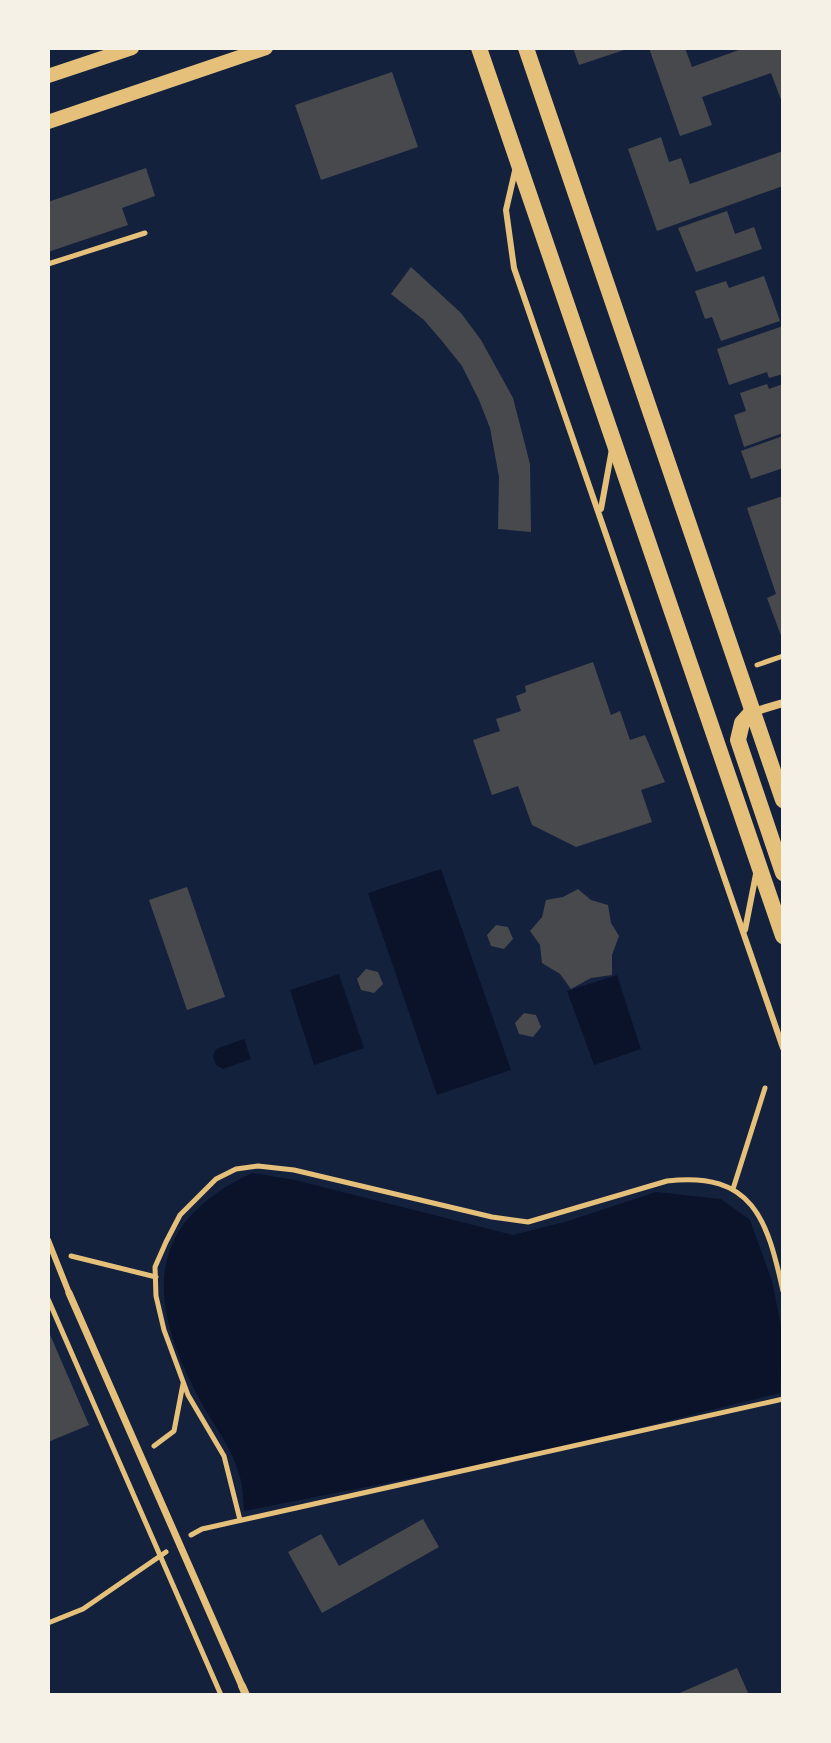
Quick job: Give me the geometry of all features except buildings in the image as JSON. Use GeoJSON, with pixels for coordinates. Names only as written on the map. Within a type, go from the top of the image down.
{"type":"FeatureCollection","features":[{"type":"Feature","properties":{"kind":"main road"},"geometry":{"type":"LineString","coordinates":[[479,48],[783,936]]}},
{"type":"Feature","properties":{"kind":"main road"},"geometry":{"type":"LineString","coordinates":[[526,48],[752,712],[780,774],[783,800]]}},
{"type":"Feature","properties":{"kind":"main road"},"geometry":{"type":"LineString","coordinates":[[752,712],[742,723],[738,740],[783,873]]}},
{"type":"Feature","properties":{"kind":"street"},"geometry":{"type":"LineString","coordinates":[[48,76],[132,48]]}},
{"type":"Feature","properties":{"kind":"street"},"geometry":{"type":"LineString","coordinates":[[48,122],[266,48]]}},
{"type":"Feature","properties":{"kind":"street"},"geometry":{"type":"LineString","coordinates":[[752,712],[783,703]]}},
{"type":"Feature","properties":{"kind":"street"},"geometry":{"type":"LineString","coordinates":[[69,1293],[244,1691]]}},
{"type":"Feature","properties":{"kind":"lane"},"geometry":{"type":"LineString","coordinates":[[518,162],[506,210],[514,268],[783,1048]]}},
{"type":"Feature","properties":{"kind":"lane"},"geometry":{"type":"LineString","coordinates":[[600,512],[613,440]]}},
{"type":"Feature","properties":{"kind":"lane"},"geometry":{"type":"LineString","coordinates":[[744,934],[758,864]]}},
{"type":"Feature","properties":{"kind":"lane"},"geometry":{"type":"LineString","coordinates":[[48,1240],[69,1293]]}},
{"type":"Feature","properties":{"kind":"path"},"geometry":{"type":"LineString","coordinates":[[48,264],[145,233]]}},
{"type":"Feature","properties":{"kind":"path"},"geometry":{"type":"LineString","coordinates":[[756,665],[783,656]]}},
{"type":"Feature","properties":{"kind":"path"},"geometry":{"type":"LineString","coordinates":[[733,1189],[765,1088]]}},
{"type":"Feature","properties":{"kind":"path"},"geometry":{"type":"LineString","coordinates":[[240,1520],[224,1456],[183,1383],[164,1330],[155,1267],[180,1215],[216,1179],[236,1169],[258,1166],[294,1170],[492,1217],[528,1222],[667,1181],[690,1178],[743,1194],[762,1221],[783,1291]]}},
{"type":"Feature","properties":{"kind":"path"},"geometry":{"type":"LineString","coordinates":[[53,1252],[156,1277]]}},
{"type":"Feature","properties":{"kind":"path"},"geometry":{"type":"LineString","coordinates":[[48,1299],[221,1695]]}},
{"type":"Feature","properties":{"kind":"path"},"geometry":{"type":"LineString","coordinates":[[140,1450],[161,1444],[174,1431],[183,1383]]}},
{"type":"Feature","properties":{"kind":"path"},"geometry":{"type":"LineString","coordinates":[[48,1623],[83,1609],[202,1529],[783,1399]]}},
{"type":"Feature","properties":{"kind":"water"},"geometry":{"type":"Polygon","coordinates":[[[441,869],[511,1070],[437,1095],[368,893],[441,869]]]}},
{"type":"Feature","properties":{"kind":"water"},"geometry":{"type":"Polygon","coordinates":[[[339,974],[364,1048],[314,1065],[290,990],[339,974]]]}},
{"type":"Feature","properties":{"kind":"water"},"geometry":{"type":"Polygon","coordinates":[[[617,975],[641,1049],[594,1065],[567,991],[617,975]]]}},
{"type":"Feature","properties":{"kind":"water"},"geometry":{"type":"Polygon","coordinates":[[[244,1039],[251,1059],[223,1069],[216,1065],[213,1056],[216,1049],[244,1039]]]}},
{"type":"Feature","properties":{"kind":"water"},"geometry":{"type":"Polygon","coordinates":[[[252,1173],[295,1180],[513,1235],[568,1221],[656,1192],[721,1199],[750,1220],[772,1281],[783,1335],[780,1393],[529,1455],[244,1511],[236,1465],[186,1373],[173,1338],[165,1306],[164,1274],[172,1246],[188,1219],[214,1195],[252,1173]]]}}]}
